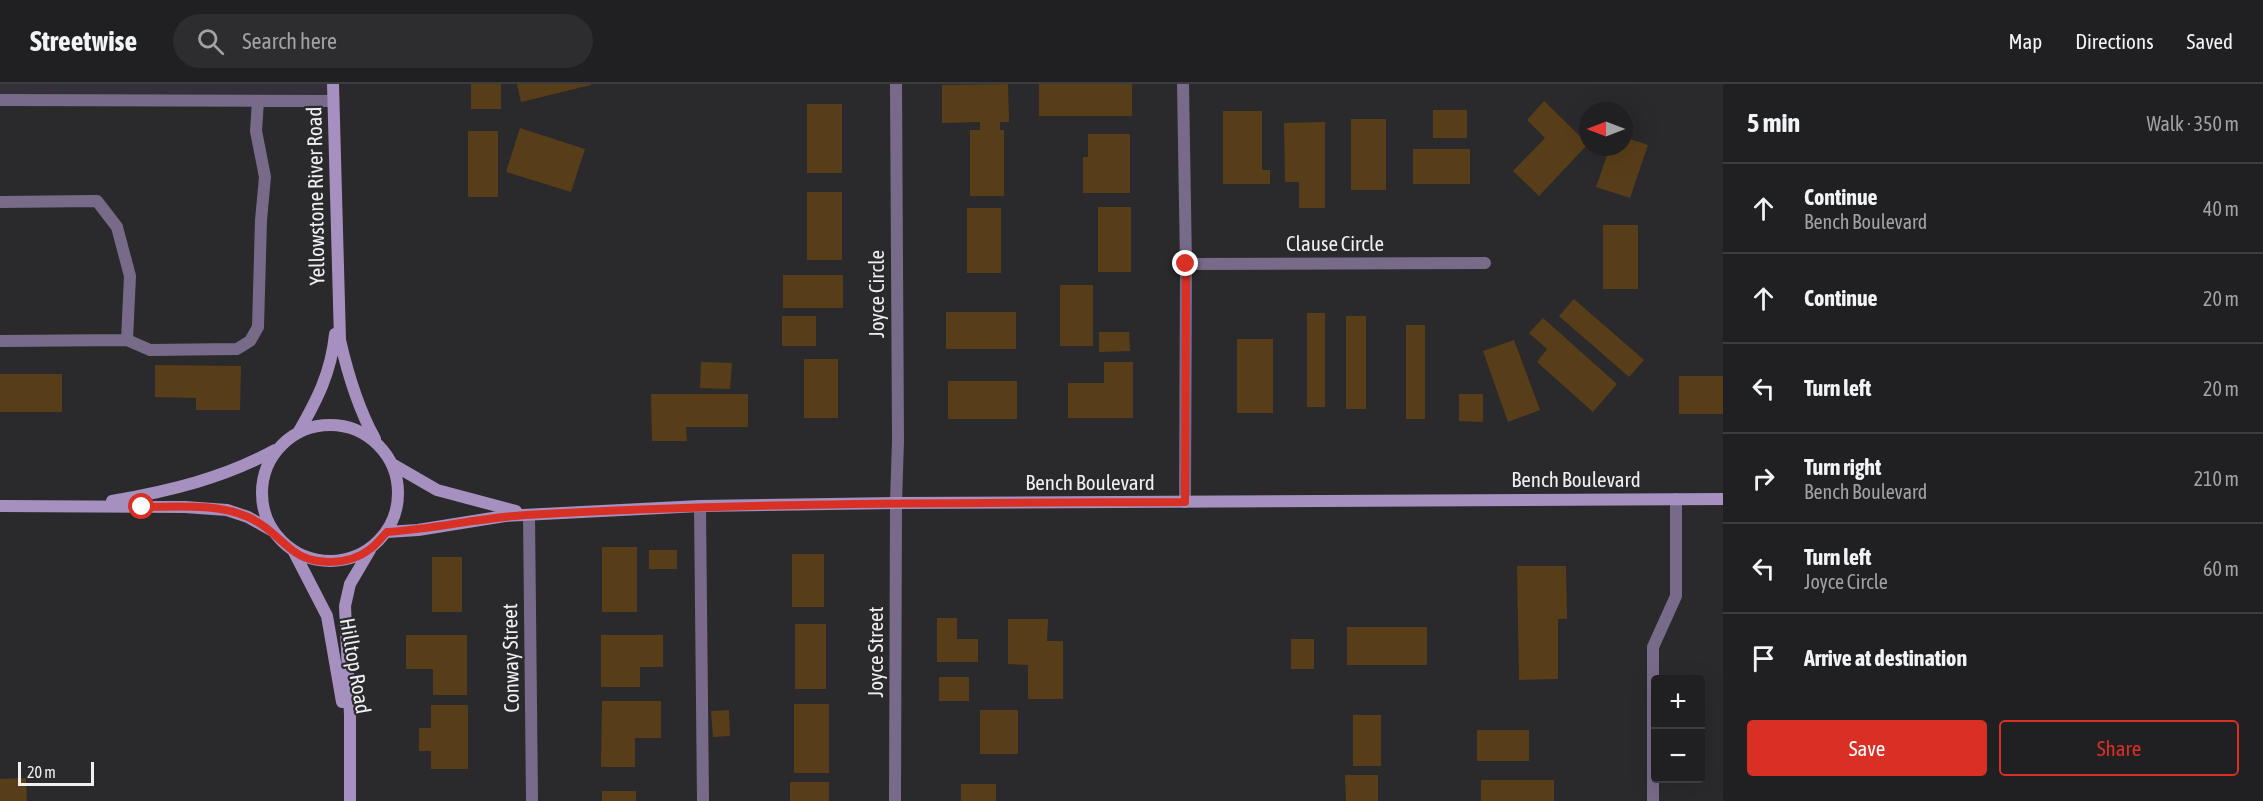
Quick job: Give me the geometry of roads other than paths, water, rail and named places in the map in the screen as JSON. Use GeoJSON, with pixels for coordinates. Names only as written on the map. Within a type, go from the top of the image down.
{"type":"FeatureCollection","features":[{"type":"Feature","properties":{"kind":"main road","name":"Yellowstone River Road"},"geometry":{"type":"LineString","coordinates":[[333,84],[340,340],[348,375],[364,419],[378,444]]}},
{"type":"Feature","properties":{"kind":"main road","name":"Yellowstone River Road"},"geometry":{"type":"LineString","coordinates":[[298,433],[320,394],[332,358],[338,306]]}},
{"type":"Feature","properties":{"kind":"main road"},"geometry":{"type":"LineString","coordinates":[[0,506],[185,507],[227,510],[248,517],[272,530],[302,557],[325,562],[348,560],[370,550],[387,532],[396,510],[398,487],[392,464],[378,444],[360,432],[340,425],[318,426],[298,433],[276,450],[251,463],[192,485],[107,502],[70,506]]}},
{"type":"Feature","properties":{"kind":"main road"},"geometry":{"type":"LineString","coordinates":[[272,530],[262,506],[262,484],[268,463],[276,450]]}},
{"type":"Feature","properties":{"kind":"main road","name":"Bench Boulevard"},"geometry":{"type":"LineString","coordinates":[[392,464],[437,490],[529,515]]}},
{"type":"Feature","properties":{"kind":"main road","name":"Bench Boulevard"},"geometry":{"type":"LineString","coordinates":[[387,532],[529,515],[700,506],[1723,499]]}},
{"type":"Feature","properties":{"kind":"main road","name":"Hilltop Road"},"geometry":{"type":"LineString","coordinates":[[350,801],[345,606],[350,584],[370,550]]}},
{"type":"Feature","properties":{"kind":"main road","name":"Hilltop Road"},"geometry":{"type":"LineString","coordinates":[[293,551],[327,616],[337,665],[350,760]]}},
{"type":"Feature","properties":{"kind":"street","name":"Joyce Circle"},"geometry":{"type":"LineString","coordinates":[[896,84],[898,440],[896,503]]}},
{"type":"Feature","properties":{"kind":"street"},"geometry":{"type":"LineString","coordinates":[[1183,84],[1186,264],[1185,502]]}},
{"type":"Feature","properties":{"kind":"street"},"geometry":{"type":"LineString","coordinates":[[0,100],[333,100]]}},
{"type":"Feature","properties":{"kind":"street"},"geometry":{"type":"LineString","coordinates":[[0,341],[127,340],[150,350],[237,349],[250,342],[258,327],[261,220],[265,177],[256,131],[258,100]]}},
{"type":"Feature","properties":{"kind":"street"},"geometry":{"type":"LineString","coordinates":[[0,202],[98,201],[117,227],[130,276],[127,340]]}},
{"type":"Feature","properties":{"kind":"street","name":"Clause Circle"},"geometry":{"type":"LineString","coordinates":[[1186,264],[1485,263]]}},
{"type":"Feature","properties":{"kind":"street"},"geometry":{"type":"LineString","coordinates":[[1653,801],[1653,647],[1676,596],[1676,499]]}},
{"type":"Feature","properties":{"kind":"street","name":"Joyce Street"},"geometry":{"type":"LineString","coordinates":[[895,801],[896,503]]}},
{"type":"Feature","properties":{"kind":"street"},"geometry":{"type":"LineString","coordinates":[[700,506],[703,801]]}},
{"type":"Feature","properties":{"kind":"street","name":"Conway Street"},"geometry":{"type":"LineString","coordinates":[[529,515],[532,801]]}}]}
